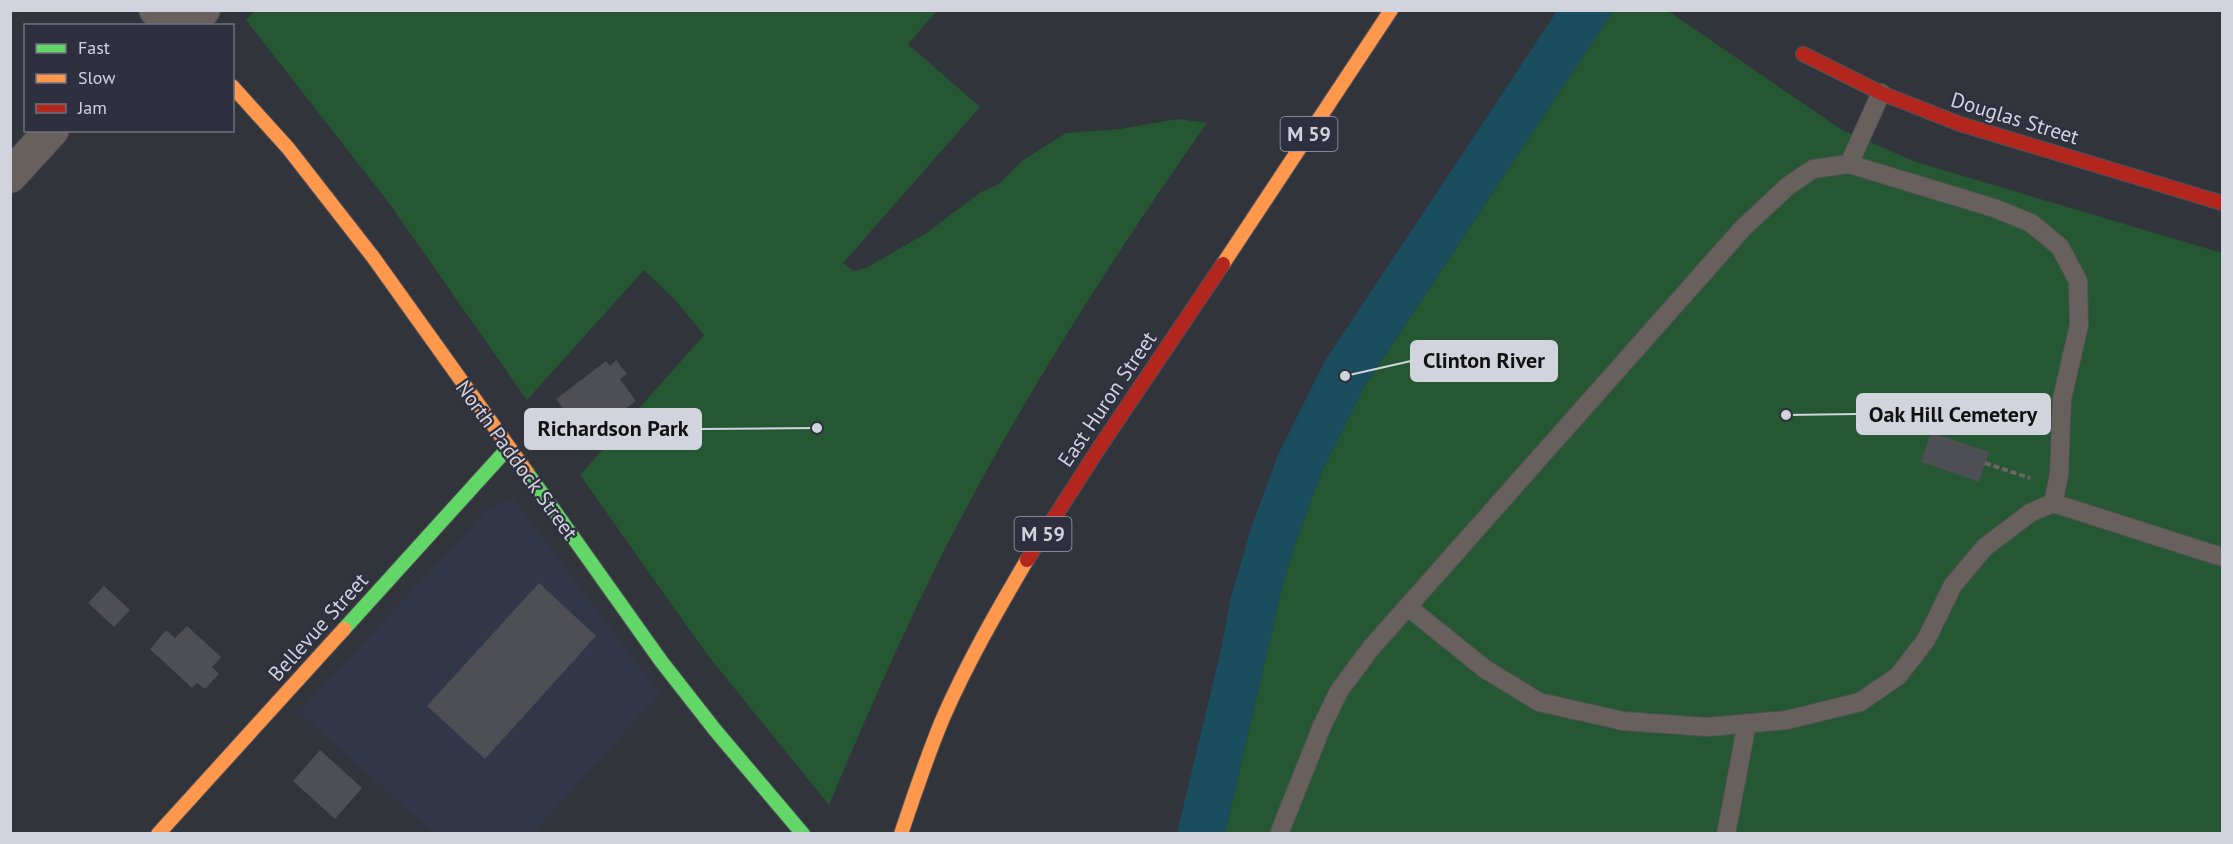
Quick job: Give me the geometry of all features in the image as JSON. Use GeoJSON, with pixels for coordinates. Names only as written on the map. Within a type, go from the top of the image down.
{"type":"FeatureCollection","features":[{"type":"Feature","properties":{"kind":"main road","name":"East Huron Street"},"geometry":{"type":"LineString","coordinates":[[901,834],[927,754],[982,636],[1056,512],[1391,10]]}},
{"type":"Feature","properties":{"kind":"main road","name":"Douglas Street"},"geometry":{"type":"LineString","coordinates":[[1803,54],[1881,93],[1960,124],[2223,203]]}},
{"type":"Feature","properties":{"kind":"main road","name":"North Paddock Street"},"geometry":{"type":"LineString","coordinates":[[234,88],[288,148],[356,234],[688,696],[803,834]]}},
{"type":"Feature","properties":{"kind":"main road","name":"Bellevue Street"},"geometry":{"type":"LineString","coordinates":[[158,834],[508,448]]}},
{"type":"Feature","properties":{"kind":"street"},"geometry":{"type":"LineString","coordinates":[[191,24],[203,10]]}},
{"type":"Feature","properties":{"kind":"street"},"geometry":{"type":"LineString","coordinates":[[10,176],[50,132]]}},
{"type":"Feature","properties":{"kind":"lane"},"geometry":{"type":"LineString","coordinates":[[1849,164],[1881,93]]}},
{"type":"Feature","properties":{"kind":"lane"},"geometry":{"type":"LineString","coordinates":[[1279,834],[1322,726],[1339,691],[1371,648],[1743,228],[1788,186],[1813,169],[1849,164],[1994,208],[2031,223],[2060,247],[2078,281],[2079,326],[2062,399],[2059,474],[2055,496],[1985,547],[1953,585],[1926,640],[1898,676],[1860,702],[1787,720],[1707,727],[1623,721],[1539,702],[1485,669],[1408,607]]}},
{"type":"Feature","properties":{"kind":"lane"},"geometry":{"type":"LineString","coordinates":[[2055,496],[2223,557]]}},
{"type":"Feature","properties":{"kind":"lane"},"geometry":{"type":"LineString","coordinates":[[1726,834],[1747,723]]}},
{"type":"Feature","properties":{"kind":"path"},"geometry":{"type":"LineString","coordinates":[[1985,463],[2055,496]]}},
{"type":"Feature","properties":{"kind":"shaded area"},"geometry":{"type":"Polygon","coordinates":[[[1557,11],[1613,11],[1364,387],[1322,471],[1296,541],[1283,583],[1225,833],[1177,833],[1220,654],[1231,597],[1252,525],[1278,455],[1325,361],[1557,11]]]}},
{"type":"Feature","properties":{"kind":"shaded area"},"geometry":{"type":"Polygon","coordinates":[[[513,499],[660,693],[533,833],[433,833],[299,712],[489,508],[513,499]]]}},
{"type":"Feature","properties":{"kind":"green space"},"geometry":{"type":"Polygon","coordinates":[[[255,11],[937,11],[908,44],[980,107],[843,263],[853,271],[866,268],[925,234],[981,192],[999,184],[1022,161],[1066,133],[1120,129],[1178,119],[1207,123],[1137,225],[1070,329],[976,490],[901,641],[829,805],[706,653],[580,475],[704,335],[677,302],[644,270],[527,400],[389,203],[246,20],[255,11]]]}},
{"type":"Feature","properties":{"kind":"green space"},"geometry":{"type":"Polygon","coordinates":[[[1613,11],[1668,11],[1842,130],[1916,162],[2222,253],[2222,833],[1225,834],[1283,583],[1322,471],[1364,387],[1613,11]]]}},
{"type":"Feature","properties":{"kind":"building"},"geometry":{"type":"Polygon","coordinates":[[[616,360],[627,374],[620,379],[636,401],[586,439],[556,399],[606,361],[610,366],[616,360]]]}},
{"type":"Feature","properties":{"kind":"building"},"geometry":{"type":"Polygon","coordinates":[[[1931,432],[1989,452],[1979,482],[1921,462],[1931,432]]]}},
{"type":"Feature","properties":{"kind":"building"},"geometry":{"type":"Polygon","coordinates":[[[539,583],[596,636],[485,759],[427,706],[539,583]]]}},
{"type":"Feature","properties":{"kind":"building"},"geometry":{"type":"Polygon","coordinates":[[[104,586],[130,610],[114,627],[88,603],[104,586]]]}},
{"type":"Feature","properties":{"kind":"building"},"geometry":{"type":"Polygon","coordinates":[[[187,626],[221,657],[212,667],[219,674],[205,689],[197,683],[192,688],[150,649],[166,630],[175,638],[187,626]]]}},
{"type":"Feature","properties":{"kind":"building"},"geometry":{"type":"Polygon","coordinates":[[[320,750],[362,788],[335,819],[293,781],[320,750]]]}},
{"type":"Feature","properties":{"kind":"traffic: fast"},"geometry":{"type":"LineString","coordinates":[[344,629],[508,448]]}},
{"type":"Feature","properties":{"kind":"traffic: fast"},"geometry":{"type":"LineString","coordinates":[[526,471],[661,661],[715,730],[803,834]]}},
{"type":"Feature","properties":{"kind":"traffic: slow"},"geometry":{"type":"LineString","coordinates":[[1223,264],[1391,10]]}},
{"type":"Feature","properties":{"kind":"traffic: slow"},"geometry":{"type":"LineString","coordinates":[[234,88],[288,148],[373,257],[526,471]]}},
{"type":"Feature","properties":{"kind":"traffic: slow"},"geometry":{"type":"LineString","coordinates":[[901,834],[952,698],[1027,560]]}},
{"type":"Feature","properties":{"kind":"traffic: slow"},"geometry":{"type":"LineString","coordinates":[[158,834],[344,629]]}},
{"type":"Feature","properties":{"kind":"traffic: jam"},"geometry":{"type":"LineString","coordinates":[[1803,54],[1881,93],[1960,124],[2222,203]]}},
{"type":"Feature","properties":{"kind":"traffic: jam"},"geometry":{"type":"LineString","coordinates":[[1027,560],[1099,448],[1223,264]]}},
{"type":"Feature","properties":{"kind":"place","name":"Clinton River"},"geometry":{"type":"Point","coordinates":[1345,376]}},
{"type":"Feature","properties":{"kind":"place","name":"Oak Hill Cemetery"},"geometry":{"type":"Point","coordinates":[1786,415]}},
{"type":"Feature","properties":{"kind":"place","name":"Richardson Park"},"geometry":{"type":"Point","coordinates":[817,428]}}]}
